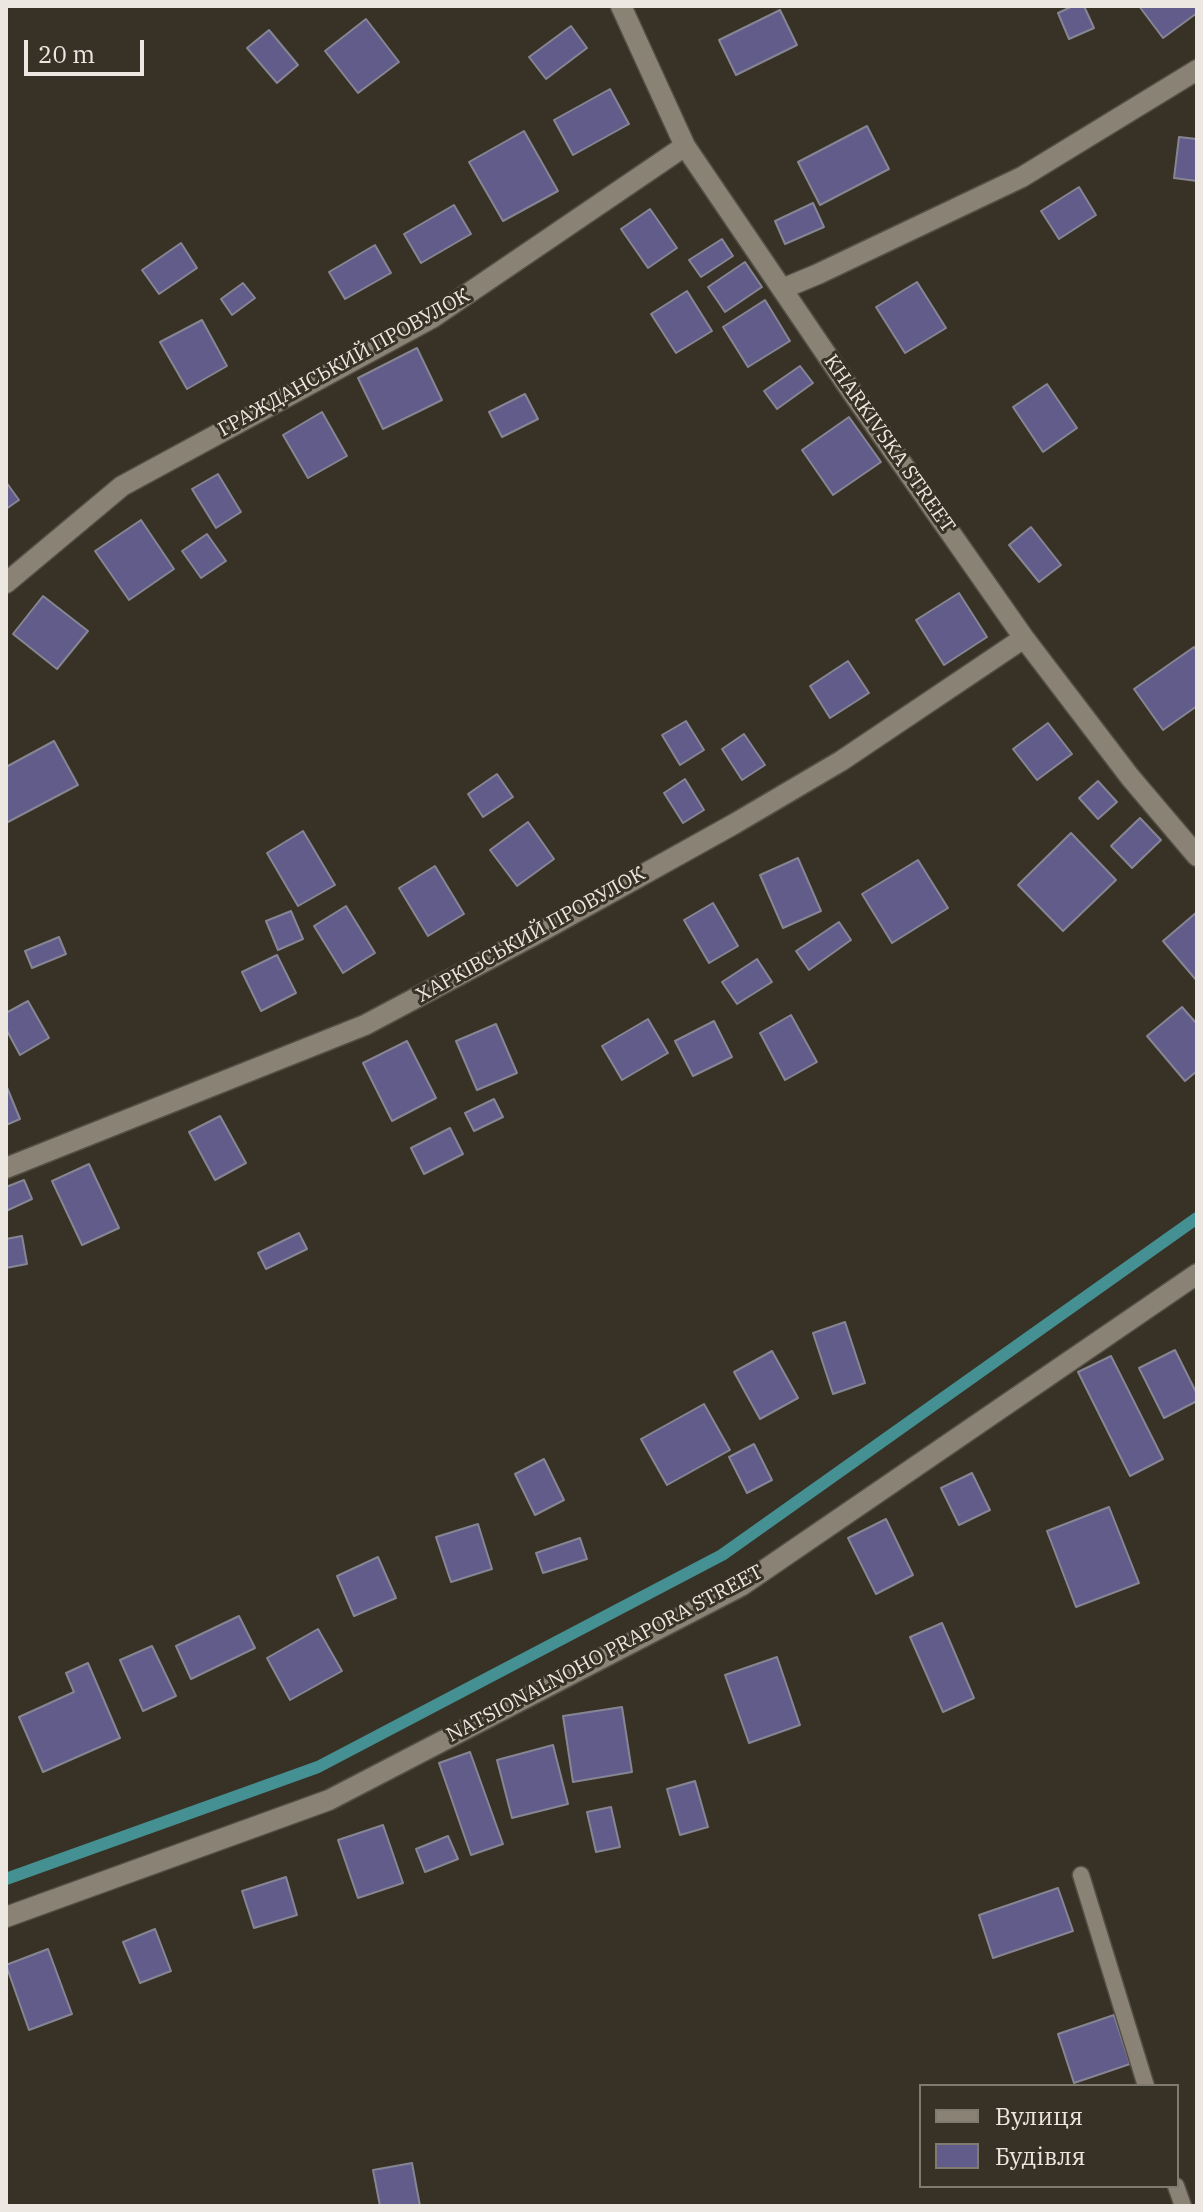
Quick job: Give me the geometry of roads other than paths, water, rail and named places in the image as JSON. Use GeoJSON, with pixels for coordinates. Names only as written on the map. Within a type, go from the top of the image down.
{"type":"FeatureCollection","features":[{"type":"Feature","properties":{"kind":"street","name":"KHARKIVSKA STREET"},"geometry":{"type":"LineString","coordinates":[[621,6],[685,146],[1024,638],[1130,777],[1197,856]]}},
{"type":"Feature","properties":{"kind":"street"},"geometry":{"type":"LineString","coordinates":[[782,289],[1022,177],[1197,70]]}},
{"type":"Feature","properties":{"kind":"street","name":"ГРАЖДАНСЬКИЙ ПРОВУЛОК"},"geometry":{"type":"LineString","coordinates":[[6,583],[122,486],[432,318],[685,146]]}},
{"type":"Feature","properties":{"kind":"street","name":"ХАРКІВСЬКИЙ ПРОВУЛОК"},"geometry":{"type":"LineString","coordinates":[[6,1168],[365,1025],[734,824],[841,761],[1024,638]]}},
{"type":"Feature","properties":{"kind":"street","name":"NATSIONALNOHO PRAPORA STREET"},"geometry":{"type":"LineString","coordinates":[[6,1917],[329,1800],[741,1586],[1197,1274]]}},
{"type":"Feature","properties":{"kind":"lane"},"geometry":{"type":"LineString","coordinates":[[1081,1875],[1145,2084]]}},
{"type":"Feature","properties":{"kind":"waterway"},"geometry":{"type":"LineString","coordinates":[[6,1879],[318,1767],[722,1555],[1197,1218]]}}]}
